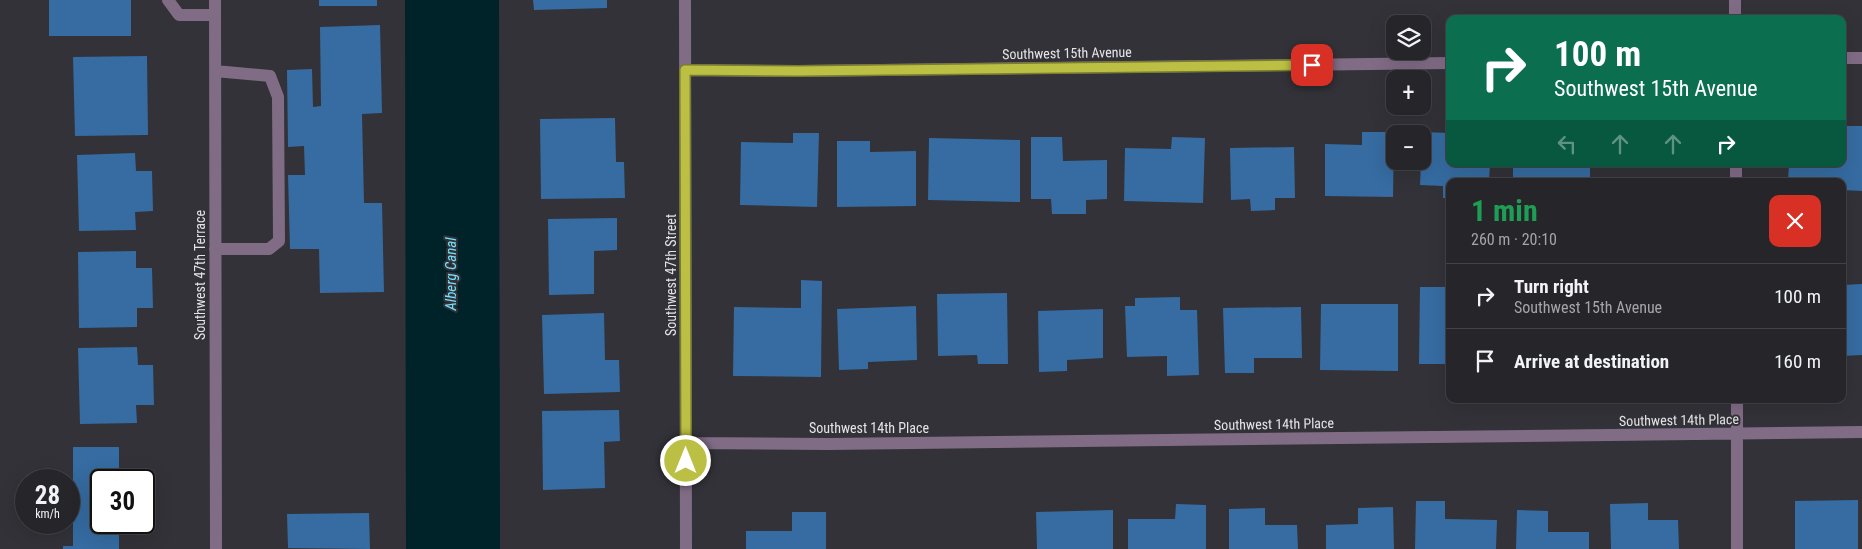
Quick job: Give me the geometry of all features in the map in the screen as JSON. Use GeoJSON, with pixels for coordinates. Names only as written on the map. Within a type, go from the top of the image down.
{"type":"FeatureCollection","features":[{"type":"Feature","properties":{"kind":"street"},"geometry":{"type":"LineString","coordinates":[[168,0],[179,16],[215,16]]}},
{"type":"Feature","properties":{"kind":"street","name":"Southwest 47th Terrace"},"geometry":{"type":"LineString","coordinates":[[215,0],[216,549]]}},
{"type":"Feature","properties":{"kind":"street","name":"Southwest 47th Street"},"geometry":{"type":"LineString","coordinates":[[685,0],[686,549]]}},
{"type":"Feature","properties":{"kind":"street"},"geometry":{"type":"LineString","coordinates":[[1736,0],[1736,15]]}},
{"type":"Feature","properties":{"kind":"street"},"geometry":{"type":"LineString","coordinates":[[1846,58],[1862,58]]}},
{"type":"Feature","properties":{"kind":"street","name":"Southwest 15th Avenue"},"geometry":{"type":"LineString","coordinates":[[685,70],[798,71],[1446,63]]}},
{"type":"Feature","properties":{"kind":"street"},"geometry":{"type":"LineString","coordinates":[[215,71],[270,76],[278,97],[279,241],[269,249],[215,249]]}},
{"type":"Feature","properties":{"kind":"street"},"geometry":{"type":"LineString","coordinates":[[1737,403],[1737,549]]}},
{"type":"Feature","properties":{"kind":"street","name":"Southwest 14th Place"},"geometry":{"type":"LineString","coordinates":[[686,443],[828,444],[1862,432]]}},
{"type":"Feature","properties":{"kind":"water","name":"Alberg Canal"},"geometry":{"type":"Polygon","coordinates":[[[405,0],[499,0],[500,549],[406,549],[405,0]]]}},
{"type":"Feature","properties":{"kind":"building"},"geometry":{"type":"Polygon","coordinates":[[[49,0],[131,0],[131,36],[49,36],[49,0]]]}},
{"type":"Feature","properties":{"kind":"building"},"geometry":{"type":"Polygon","coordinates":[[[319,0],[377,0],[377,6],[319,6],[319,0]]]}},
{"type":"Feature","properties":{"kind":"building"},"geometry":{"type":"Polygon","coordinates":[[[533,0],[607,0],[607,8],[534,10],[533,0]]]}},
{"type":"Feature","properties":{"kind":"building"},"geometry":{"type":"Polygon","coordinates":[[[380,25],[382,113],[362,114],[364,203],[382,203],[384,292],[320,293],[319,249],[290,249],[288,175],[305,175],[304,146],[288,147],[287,70],[312,69],[313,107],[321,106],[320,27],[380,25]]]}},
{"type":"Feature","properties":{"kind":"building"},"geometry":{"type":"Polygon","coordinates":[[[147,56],[148,135],[75,136],[73,57],[147,56]]]}},
{"type":"Feature","properties":{"kind":"building"},"geometry":{"type":"Polygon","coordinates":[[[615,118],[616,162],[624,162],[625,198],[541,199],[540,119],[615,118]]]}},
{"type":"Feature","properties":{"kind":"building"},"geometry":{"type":"Polygon","coordinates":[[[1846,126],[1862,126],[1862,191],[1846,190],[1846,178],[1788,178],[1789,167],[1846,167],[1846,126]]]}},
{"type":"Feature","properties":{"kind":"building"},"geometry":{"type":"Polygon","coordinates":[[[1362,132],[1386,132],[1386,170],[1393,170],[1393,197],[1325,196],[1325,144],[1362,145],[1362,132]]]}},
{"type":"Feature","properties":{"kind":"building"},"geometry":{"type":"Polygon","coordinates":[[[1431,132],[1446,133],[1446,167],[1490,167],[1489,178],[1446,178],[1446,198],[1443,198],[1443,186],[1420,185],[1421,170],[1431,170],[1431,132]]]}},
{"type":"Feature","properties":{"kind":"building"},"geometry":{"type":"Polygon","coordinates":[[[793,133],[819,133],[817,207],[740,205],[741,142],[793,143],[793,133]]]}},
{"type":"Feature","properties":{"kind":"building"},"geometry":{"type":"Polygon","coordinates":[[[1031,137],[1062,137],[1063,161],[1107,160],[1107,199],[1086,200],[1086,214],[1052,214],[1051,199],[1031,199],[1031,137]]]}},
{"type":"Feature","properties":{"kind":"building"},"geometry":{"type":"Polygon","coordinates":[[[1172,137],[1205,138],[1203,203],[1124,201],[1125,148],[1171,149],[1172,137]]]}},
{"type":"Feature","properties":{"kind":"building"},"geometry":{"type":"Polygon","coordinates":[[[929,138],[1020,140],[1020,202],[928,200],[929,138]]]}},
{"type":"Feature","properties":{"kind":"building"},"geometry":{"type":"Polygon","coordinates":[[[837,141],[870,141],[870,152],[916,151],[916,206],[837,207],[837,141]]]}},
{"type":"Feature","properties":{"kind":"building"},"geometry":{"type":"Polygon","coordinates":[[[1294,147],[1295,198],[1275,198],[1275,210],[1251,211],[1250,199],[1231,200],[1230,148],[1294,147]]]}},
{"type":"Feature","properties":{"kind":"building"},"geometry":{"type":"Polygon","coordinates":[[[135,153],[136,171],[152,171],[153,211],[135,212],[136,230],[79,231],[77,155],[135,153]]]}},
{"type":"Feature","properties":{"kind":"building"},"geometry":{"type":"Polygon","coordinates":[[[1513,167],[1590,167],[1590,178],[1513,178],[1513,167]]]}},
{"type":"Feature","properties":{"kind":"building"},"geometry":{"type":"Polygon","coordinates":[[[617,218],[617,250],[594,251],[594,294],[549,295],[548,219],[617,218]]]}},
{"type":"Feature","properties":{"kind":"building"},"geometry":{"type":"Polygon","coordinates":[[[136,251],[136,268],[152,268],[153,308],[137,308],[137,327],[79,328],[78,252],[136,251]]]}},
{"type":"Feature","properties":{"kind":"building"},"geometry":{"type":"Polygon","coordinates":[[[801,280],[822,281],[821,377],[733,376],[734,307],[801,308],[801,280]]]}},
{"type":"Feature","properties":{"kind":"building"},"geometry":{"type":"Polygon","coordinates":[[[1862,284],[1862,355],[1846,356],[1846,285],[1862,284]]]}},
{"type":"Feature","properties":{"kind":"building"},"geometry":{"type":"Polygon","coordinates":[[[1420,287],[1446,287],[1446,364],[1419,364],[1420,287]]]}},
{"type":"Feature","properties":{"kind":"building"},"geometry":{"type":"Polygon","coordinates":[[[1007,293],[1008,364],[978,364],[977,355],[938,356],[937,294],[1007,293]]]}},
{"type":"Feature","properties":{"kind":"building"},"geometry":{"type":"Polygon","coordinates":[[[1180,297],[1180,310],[1197,310],[1199,375],[1167,376],[1167,356],[1127,357],[1125,306],[1135,306],[1135,298],[1180,297]]]}},
{"type":"Feature","properties":{"kind":"building"},"geometry":{"type":"Polygon","coordinates":[[[1321,304],[1398,304],[1398,371],[1320,370],[1321,304]]]}},
{"type":"Feature","properties":{"kind":"building"},"geometry":{"type":"Polygon","coordinates":[[[916,306],[917,360],[868,362],[868,369],[839,370],[837,309],[916,306]]]}},
{"type":"Feature","properties":{"kind":"building"},"geometry":{"type":"Polygon","coordinates":[[[1301,307],[1302,358],[1254,358],[1254,373],[1225,373],[1223,308],[1301,307]]]}},
{"type":"Feature","properties":{"kind":"building"},"geometry":{"type":"Polygon","coordinates":[[[1103,309],[1103,358],[1067,360],[1067,371],[1039,372],[1038,311],[1103,309]]]}},
{"type":"Feature","properties":{"kind":"building"},"geometry":{"type":"Polygon","coordinates":[[[604,313],[605,360],[619,360],[620,392],[544,394],[542,315],[604,313]]]}},
{"type":"Feature","properties":{"kind":"building"},"geometry":{"type":"Polygon","coordinates":[[[137,347],[138,365],[153,365],[154,405],[136,405],[137,423],[80,424],[78,348],[137,347]]]}},
{"type":"Feature","properties":{"kind":"building"},"geometry":{"type":"Polygon","coordinates":[[[619,410],[620,441],[604,442],[605,488],[543,490],[542,411],[619,410]]]}},
{"type":"Feature","properties":{"kind":"building"},"geometry":{"type":"Polygon","coordinates":[[[73,447],[119,447],[119,469],[90,469],[90,534],[119,534],[119,549],[63,549],[63,546],[73,546],[73,534],[80,534],[80,469],[73,469],[73,447]]]}},
{"type":"Feature","properties":{"kind":"building"},"geometry":{"type":"Polygon","coordinates":[[[1858,500],[1858,549],[1795,549],[1795,501],[1858,500]]]}},
{"type":"Feature","properties":{"kind":"building"},"geometry":{"type":"Polygon","coordinates":[[[1416,501],[1445,501],[1445,519],[1497,520],[1496,549],[1415,549],[1416,501]]]}},
{"type":"Feature","properties":{"kind":"building"},"geometry":{"type":"Polygon","coordinates":[[[1648,503],[1648,520],[1678,520],[1679,549],[1611,549],[1610,504],[1648,503]]]}},
{"type":"Feature","properties":{"kind":"building"},"geometry":{"type":"Polygon","coordinates":[[[1176,504],[1206,505],[1206,549],[1128,549],[1128,519],[1175,519],[1176,504]]]}},
{"type":"Feature","properties":{"kind":"building"},"geometry":{"type":"Polygon","coordinates":[[[1393,507],[1394,549],[1326,549],[1326,525],[1358,524],[1358,508],[1393,507]]]}},
{"type":"Feature","properties":{"kind":"building"},"geometry":{"type":"Polygon","coordinates":[[[1265,508],[1265,525],[1297,525],[1298,549],[1229,549],[1229,509],[1265,508]]]}},
{"type":"Feature","properties":{"kind":"building"},"geometry":{"type":"Polygon","coordinates":[[[1113,510],[1113,549],[1037,549],[1036,512],[1113,510]]]}},
{"type":"Feature","properties":{"kind":"building"},"geometry":{"type":"Polygon","coordinates":[[[1517,510],[1548,511],[1548,532],[1589,532],[1589,549],[1516,549],[1517,510]]]}},
{"type":"Feature","properties":{"kind":"building"},"geometry":{"type":"Polygon","coordinates":[[[792,512],[826,512],[826,549],[746,549],[746,531],[792,531],[792,512]]]}},
{"type":"Feature","properties":{"kind":"building"},"geometry":{"type":"Polygon","coordinates":[[[369,513],[370,549],[288,548],[287,514],[369,513]]]}},
{"type":"Feature","properties":{"kind":"route"},"geometry":{"type":"LineString","coordinates":[[686,461],[685,70],[798,71],[1312,65]]}}]}
